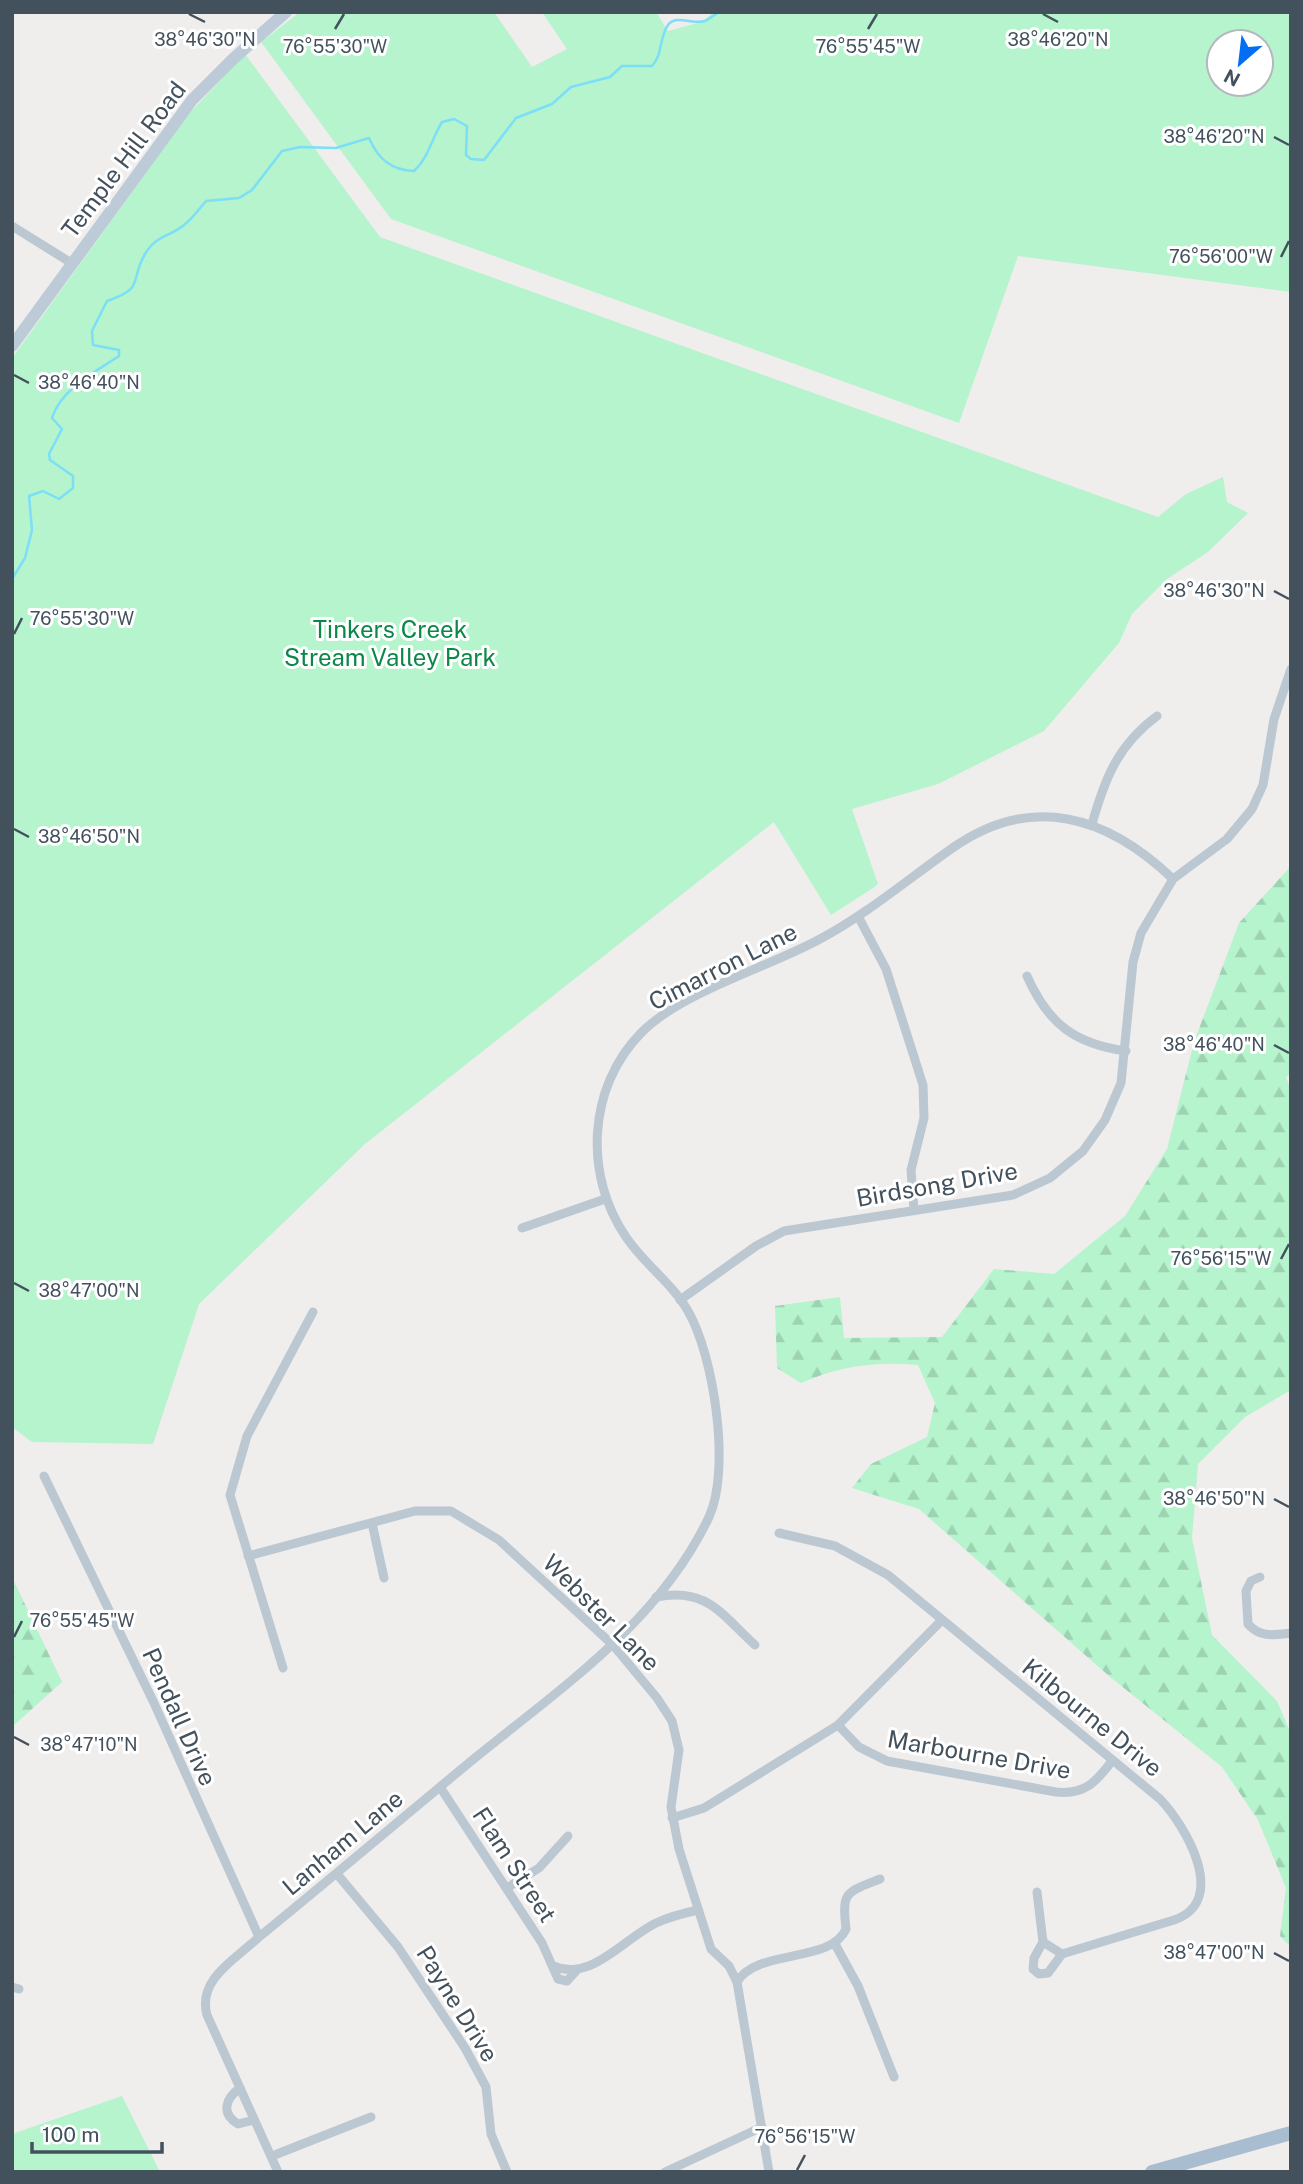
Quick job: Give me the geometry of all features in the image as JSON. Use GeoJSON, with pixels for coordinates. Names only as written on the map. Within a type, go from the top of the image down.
{"type":"FeatureCollection","features":[{"type":"Feature","properties":{"kind":"main road","name":"Temple Hill Road"},"geometry":{"type":"LineString","coordinates":[[12,346],[192,100],[233,58],[286,12]]}},
{"type":"Feature","properties":{"kind":"main road"},"geometry":{"type":"LineString","coordinates":[[1154,2171],[1291,2133]]}},
{"type":"Feature","properties":{"kind":"street"},"geometry":{"type":"LineString","coordinates":[[12,226],[74,264]]}},
{"type":"Feature","properties":{"kind":"street","name":"Birdsong Drive"},"geometry":{"type":"LineString","coordinates":[[680,1300],[756,1247],[784,1231],[1013,1195],[1037,1186],[1068,1165],[1088,1145],[1113,1106],[1124,1072],[1137,946],[1156,904],[1173,878],[1227,839],[1252,809],[1263,785],[1274,719],[1291,669]]}},
{"type":"Feature","properties":{"kind":"street"},"geometry":{"type":"LineString","coordinates":[[1092,824],[1113,762],[1128,741],[1157,716]]}},
{"type":"Feature","properties":{"kind":"street","name":"Cimarron Lane"},"geometry":{"type":"LineString","coordinates":[[659,1594],[702,1530],[719,1489],[720,1447],[704,1350],[693,1320],[680,1300],[624,1236],[605,1199],[597,1162],[599,1117],[606,1091],[636,1038],[678,1006],[805,947],[859,918],[965,839],[1002,823],[1042,817],[1092,824],[1136,846],[1173,878]]}},
{"type":"Feature","properties":{"kind":"street"},"geometry":{"type":"LineString","coordinates":[[859,918],[886,969],[923,1085],[924,1118],[911,1170],[914,1210]]}},
{"type":"Feature","properties":{"kind":"street"},"geometry":{"type":"LineString","coordinates":[[1027,976],[1046,1011],[1067,1031],[1090,1044],[1126,1051]]}},
{"type":"Feature","properties":{"kind":"street"},"geometry":{"type":"LineString","coordinates":[[522,1228],[605,1199]]}},
{"type":"Feature","properties":{"kind":"street"},"geometry":{"type":"LineString","coordinates":[[283,1668],[230,1495],[247,1436],[313,1312]]}},
{"type":"Feature","properties":{"kind":"street","name":"Pendall Drive"},"geometry":{"type":"LineString","coordinates":[[44,1476],[154,1703],[259,1937]]}},
{"type":"Feature","properties":{"kind":"street","name":"Webster Lane"},"geometry":{"type":"LineString","coordinates":[[248,1556],[415,1511],[451,1511],[499,1540],[613,1645],[657,1698],[676,1731],[679,1749],[671,1791],[672,1818],[710,1949],[729,1966],[737,1982],[769,2172]]}},
{"type":"Feature","properties":{"kind":"street"},"geometry":{"type":"LineString","coordinates":[[372,1523],[384,1578]]}},
{"type":"Feature","properties":{"kind":"street","name":"Kilbourne Drive"},"geometry":{"type":"LineString","coordinates":[[779,1533],[821,1541],[852,1554],[899,1583],[1175,1814],[1192,1844],[1200,1877],[1199,1892],[1193,1907],[1182,1918],[1062,1954],[1048,1973],[1035,1972],[1034,1958],[1043,1942],[1037,1892]]}},
{"type":"Feature","properties":{"kind":"street"},"geometry":{"type":"LineString","coordinates":[[1260,1577],[1251,1581],[1246,1591],[1248,1624],[1254,1630],[1269,1636],[1291,1633]]}},
{"type":"Feature","properties":{"kind":"street"},"geometry":{"type":"LineString","coordinates":[[659,1594],[679,1592],[704,1599],[755,1645]]}},
{"type":"Feature","properties":{"kind":"street","name":"Lanham Lane"},"geometry":{"type":"LineString","coordinates":[[278,2172],[207,2015],[205,1994],[211,1980],[259,1937],[613,1645],[659,1594]]}},
{"type":"Feature","properties":{"kind":"street"},"geometry":{"type":"LineString","coordinates":[[672,1818],[704,1808],[838,1725],[942,1620]]}},
{"type":"Feature","properties":{"kind":"street","name":"Marbourne Drive"},"geometry":{"type":"LineString","coordinates":[[838,1725],[859,1747],[887,1761],[1056,1792],[1075,1793],[1088,1788],[1112,1760]]}},
{"type":"Feature","properties":{"kind":"street","name":"Flam Street"},"geometry":{"type":"LineString","coordinates":[[440,1787],[507,1888],[553,1966],[576,1971],[599,1961],[655,1923],[698,1910]]}},
{"type":"Feature","properties":{"kind":"street"},"geometry":{"type":"LineString","coordinates":[[507,1888],[539,1868],[568,1836]]}},
{"type":"Feature","properties":{"kind":"street","name":"Payne Drive"},"geometry":{"type":"LineString","coordinates":[[337,1874],[398,1947],[465,2048],[486,2087],[491,2134],[507,2172]]}},
{"type":"Feature","properties":{"kind":"street"},"geometry":{"type":"LineString","coordinates":[[737,1982],[750,1968],[835,1944],[846,1929],[842,1906],[847,1896],[880,1879]]}},
{"type":"Feature","properties":{"kind":"street"},"geometry":{"type":"LineString","coordinates":[[1043,1942],[1062,1954]]}},
{"type":"Feature","properties":{"kind":"street"},"geometry":{"type":"LineString","coordinates":[[835,1944],[858,1986],[894,2077]]}},
{"type":"Feature","properties":{"kind":"street"},"geometry":{"type":"LineString","coordinates":[[240,2088],[225,2103],[230,2117],[238,2124],[254,2120]]}},
{"type":"Feature","properties":{"kind":"street"},"geometry":{"type":"LineString","coordinates":[[272,2156],[371,2118]]}},
{"type":"Feature","properties":{"kind":"street"},"geometry":{"type":"LineString","coordinates":[[666,2172],[762,2127]]}},
{"type":"Feature","properties":{"kind":"green space"},"geometry":{"type":"Polygon","coordinates":[[[300,12],[494,12],[532,67],[567,49],[542,12],[656,12],[668,31],[701,22],[714,12],[1291,12],[1291,292],[1018,256],[959,423],[391,219],[261,42],[300,12]]]}},
{"type":"Feature","properties":{"kind":"green space","name":"Tinkers Creek Stream Valley Park"},"geometry":{"type":"Polygon","coordinates":[[[245,54],[380,237],[1158,517],[1186,494],[1223,477],[1227,502],[1248,513],[1208,552],[1167,579],[1132,614],[1119,643],[1044,731],[938,784],[852,809],[878,884],[873,888],[831,915],[774,822],[365,1144],[199,1304],[153,1444],[32,1442],[12,1427],[12,358],[187,116],[245,54]]]}},
{"type":"Feature","properties":{"kind":"green space"},"geometry":{"type":"Polygon","coordinates":[[[1291,866],[1291,1073],[1286,1077],[1291,1090],[1291,1390],[1245,1417],[1198,1464],[1192,1538],[1212,1635],[1277,1701],[1291,1734],[1291,1947],[1280,1936],[1286,1888],[1258,1820],[1222,1767],[1109,1676],[919,1509],[852,1488],[871,1464],[927,1437],[935,1403],[918,1365],[858,1366],[829,1372],[801,1383],[777,1368],[775,1306],[840,1297],[844,1338],[942,1337],[994,1269],[1054,1274],[1125,1216],[1167,1149],[1194,1042],[1239,923],[1291,866]]]}},
{"type":"Feature","properties":{"kind":"green space"},"geometry":{"type":"Polygon","coordinates":[[[12,1577],[62,1682],[12,1727],[12,1577]]]}},
{"type":"Feature","properties":{"kind":"green space"},"geometry":{"type":"Polygon","coordinates":[[[122,2096],[160,2172],[12,2172],[12,2134],[122,2096]]]}},
{"type":"Feature","properties":{"kind":"waterway"},"geometry":{"type":"LineString","coordinates":[[12,579],[25,558],[32,530],[29,496],[43,491],[59,499],[73,488],[73,476],[50,460],[49,454],[62,429],[52,418],[56,408],[80,382],[119,356],[119,350],[93,345],[92,331],[107,301],[132,288],[140,263],[150,248],[159,239],[187,223],[206,201],[239,198],[252,190],[282,151],[300,147],[336,148],[369,138],[386,162],[414,171],[427,154],[442,122],[454,119],[467,126],[466,155],[471,159],[484,160],[516,118],[552,104],[571,87],[610,77],[622,66],[652,66],[658,56],[665,30],[671,22],[705,21],[719,12]]}}]}
